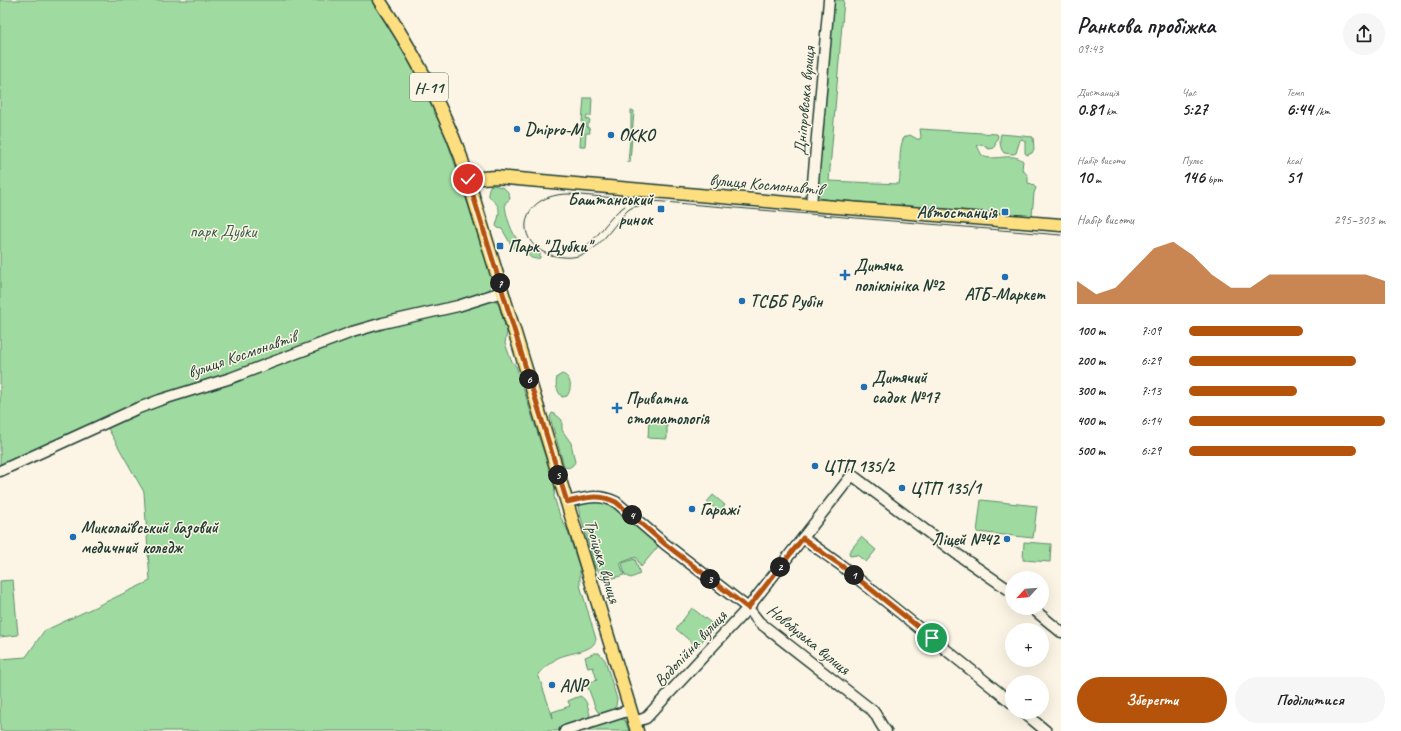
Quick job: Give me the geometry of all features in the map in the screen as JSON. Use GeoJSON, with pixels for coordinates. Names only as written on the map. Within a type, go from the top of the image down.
{"type":"FeatureCollection","features":[{"type":"Feature","properties":{"kind":"main road","name":"Троїцька вулиця"},"geometry":{"type":"LineString","coordinates":[[378,0],[396,27],[424,76],[454,138],[468,179],[635,726]]}},
{"type":"Feature","properties":{"kind":"main road","name":"вулиця Космонавтів"},"geometry":{"type":"LineString","coordinates":[[468,179],[496,177],[811,205],[1061,225]]}},
{"type":"Feature","properties":{"kind":"street","name":"Дніпровська вулиця"},"geometry":{"type":"LineString","coordinates":[[811,205],[829,0]]}},
{"type":"Feature","properties":{"kind":"street","name":"вулиця Космонавтів"},"geometry":{"type":"LineString","coordinates":[[0,471],[124,414],[160,400],[231,378],[352,332],[383,322],[458,306],[502,292]]}},
{"type":"Feature","properties":{"kind":"street","name":"Водопійна вулиця"},"geometry":{"type":"LineString","coordinates":[[635,726],[646,718],[748,608],[852,475],[957,554],[1005,587]]}},
{"type":"Feature","properties":{"kind":"street","name":"Новобузька вулиця"},"geometry":{"type":"LineString","coordinates":[[567,502],[593,496],[608,498],[616,502],[665,544],[748,608],[759,622],[873,711],[877,715],[880,725],[886,731]]}},
{"type":"Feature","properties":{"kind":"street"},"geometry":{"type":"LineString","coordinates":[[803,538],[860,581],[1005,697]]}},
{"type":"Feature","properties":{"kind":"street"},"geometry":{"type":"LineString","coordinates":[[1040,615],[1061,632]]}},
{"type":"Feature","properties":{"kind":"street"},"geometry":{"type":"LineString","coordinates":[[565,731],[630,710]]}},
{"type":"Feature","properties":{"kind":"street"},"geometry":{"type":"LineString","coordinates":[[1031,719],[1046,731]]}},
{"type":"Feature","properties":{"kind":"green space","name":"парк Дубки"},"geometry":{"type":"Polygon","coordinates":[[[0,0],[372,0],[406,52],[431,102],[446,137],[492,278],[490,289],[486,292],[497,302],[499,306],[507,332],[505,343],[511,360],[516,366],[555,487],[554,497],[560,516],[567,529],[580,569],[580,585],[596,639],[594,644],[585,650],[556,659],[538,674],[553,718],[552,712],[570,706],[568,701],[580,696],[587,704],[590,715],[588,719],[556,731],[0,731],[0,659],[26,657],[44,631],[150,581],[144,492],[106,425],[0,467],[0,0]]]}},
{"type":"Feature","properties":{"kind":"green space"},"geometry":{"type":"Polygon","coordinates":[[[833,0],[844,0],[829,181],[899,184],[900,155],[904,137],[910,135],[920,139],[920,129],[997,134],[998,136],[994,148],[989,149],[981,144],[977,146],[981,154],[986,157],[1013,157],[1023,161],[1022,169],[1028,176],[1028,183],[1032,184],[1036,188],[1034,193],[1032,216],[822,199],[819,197],[816,190],[833,0]]]}},
{"type":"Feature","properties":{"kind":"green space"},"geometry":{"type":"Polygon","coordinates":[[[584,98],[592,98],[591,116],[587,116],[586,119],[590,120],[587,127],[589,128],[590,133],[586,133],[585,146],[580,146],[584,98]]]}},
{"type":"Feature","properties":{"kind":"green space"},"geometry":{"type":"Polygon","coordinates":[[[631,110],[634,111],[630,162],[628,162],[631,128],[631,110]]]}},
{"type":"Feature","properties":{"kind":"green space"},"geometry":{"type":"Polygon","coordinates":[[[1001,134],[1033,137],[1034,149],[1032,153],[1027,155],[1025,153],[1025,141],[1022,139],[1020,140],[1016,153],[1004,153],[1000,144],[1001,134]]]}},
{"type":"Feature","properties":{"kind":"green space"},"geometry":{"type":"Polygon","coordinates":[[[490,186],[499,186],[508,192],[510,199],[505,203],[505,208],[512,230],[520,243],[518,247],[513,248],[502,229],[496,226],[499,216],[499,209],[488,194],[490,186]]]}},
{"type":"Feature","properties":{"kind":"green space"},"geometry":{"type":"Polygon","coordinates":[[[532,248],[540,252],[540,258],[533,259],[530,257],[528,251],[532,248]]]}},
{"type":"Feature","properties":{"kind":"green space"},"geometry":{"type":"Polygon","coordinates":[[[562,374],[569,380],[570,390],[567,396],[562,397],[556,383],[557,377],[562,374]]]}},
{"type":"Feature","properties":{"kind":"green space"},"geometry":{"type":"Polygon","coordinates":[[[552,413],[562,420],[562,430],[571,443],[575,462],[572,466],[566,468],[564,467],[550,417],[552,413]]]}},
{"type":"Feature","properties":{"kind":"green space"},"geometry":{"type":"Polygon","coordinates":[[[649,419],[667,420],[667,439],[648,438],[649,419]]]}},
{"type":"Feature","properties":{"kind":"green space"},"geometry":{"type":"Polygon","coordinates":[[[713,495],[725,505],[720,512],[707,502],[713,495]]]}},
{"type":"Feature","properties":{"kind":"green space"},"geometry":{"type":"Polygon","coordinates":[[[981,500],[1037,506],[1033,538],[977,532],[981,500]]]}},
{"type":"Feature","properties":{"kind":"green space"},"geometry":{"type":"Polygon","coordinates":[[[607,501],[661,543],[641,567],[636,557],[620,563],[624,575],[603,581],[601,574],[595,567],[578,507],[585,502],[607,501]]]}},
{"type":"Feature","properties":{"kind":"green space"},"geometry":{"type":"Polygon","coordinates":[[[861,537],[876,550],[866,562],[857,555],[850,556],[849,552],[861,537]]]}},
{"type":"Feature","properties":{"kind":"green space"},"geometry":{"type":"Polygon","coordinates":[[[1024,542],[1051,544],[1050,562],[1023,560],[1024,542]]]}},
{"type":"Feature","properties":{"kind":"green space"},"geometry":{"type":"Polygon","coordinates":[[[635,559],[640,574],[631,578],[625,575],[622,563],[635,559]]]}},
{"type":"Feature","properties":{"kind":"green space"},"geometry":{"type":"Polygon","coordinates":[[[13,580],[18,635],[0,637],[0,581],[13,580]]]}},
{"type":"Feature","properties":{"kind":"green space"},"geometry":{"type":"Polygon","coordinates":[[[692,608],[715,626],[697,647],[676,629],[692,608]]]}},
{"type":"Feature","properties":{"kind":"green space"},"geometry":{"type":"Polygon","coordinates":[[[599,653],[605,660],[617,699],[616,706],[604,714],[598,712],[596,709],[587,685],[588,683],[597,680],[593,667],[588,668],[585,657],[599,653]]]}},
{"type":"Feature","properties":{"kind":"green space"},"geometry":{"type":"Polygon","coordinates":[[[618,719],[625,720],[629,731],[576,731],[618,719]]]}},
{"type":"Feature","properties":{"kind":"tram line"},"geometry":{"type":"LineString","coordinates":[[646,205],[633,207],[628,210],[604,239],[593,249],[579,256],[567,257],[547,254],[535,246],[528,236],[526,225],[529,214],[537,204],[550,197],[568,194],[1061,235]]}},
{"type":"Feature","properties":{"kind":"tram line"},"geometry":{"type":"LineString","coordinates":[[575,252],[590,243],[612,217],[625,206]]}},
{"type":"Feature","properties":{"kind":"place","name":"Dnipro-M"},"geometry":{"type":"Point","coordinates":[517,129]}},
{"type":"Feature","properties":{"kind":"place","name":"ОККО"},"geometry":{"type":"Point","coordinates":[611,135]}},
{"type":"Feature","properties":{"kind":"place","name":"Баштанський ринок"},"geometry":{"type":"Point","coordinates":[661,209]}},
{"type":"Feature","properties":{"kind":"place","name":"Автостанція"},"geometry":{"type":"Point","coordinates":[1005,212]}},
{"type":"Feature","properties":{"kind":"place","name":"Парк \"Дубки\""},"geometry":{"type":"Point","coordinates":[500,246]}},
{"type":"Feature","properties":{"kind":"place","name":"Дитяча поліклініка №2"},"geometry":{"type":"Point","coordinates":[845,275]}},
{"type":"Feature","properties":{"kind":"place","name":"АТБ-Маркет"},"geometry":{"type":"Point","coordinates":[1005,277]}},
{"type":"Feature","properties":{"kind":"place","name":"ТСББ Рубін"},"geometry":{"type":"Point","coordinates":[742,301]}},
{"type":"Feature","properties":{"kind":"place","name":"Дитячий садок №17"},"geometry":{"type":"Point","coordinates":[864,387]}},
{"type":"Feature","properties":{"kind":"place","name":"Приватна стоматологія"},"geometry":{"type":"Point","coordinates":[617,408]}},
{"type":"Feature","properties":{"kind":"place","name":"ЦТП 135/2"},"geometry":{"type":"Point","coordinates":[815,466]}},
{"type":"Feature","properties":{"kind":"place","name":"ЦТП 135/1"},"geometry":{"type":"Point","coordinates":[902,488]}},
{"type":"Feature","properties":{"kind":"place","name":"Гаражі"},"geometry":{"type":"Point","coordinates":[692,509]}},
{"type":"Feature","properties":{"kind":"place","name":"Миколаївський базовий медичний коледж"},"geometry":{"type":"Point","coordinates":[73,537]}},
{"type":"Feature","properties":{"kind":"place","name":"Ліцей №42"},"geometry":{"type":"Point","coordinates":[1007,539]}},
{"type":"Feature","properties":{"kind":"place","name":"ANP"},"geometry":{"type":"Point","coordinates":[552,685]}},
{"type":"Feature","properties":{"kind":"route"},"geometry":{"type":"LineString","coordinates":[[468,179],[476,210],[567,502],[593,496],[608,498],[616,502],[665,544],[748,608],[803,538],[842,566],[932,638]]}}]}
